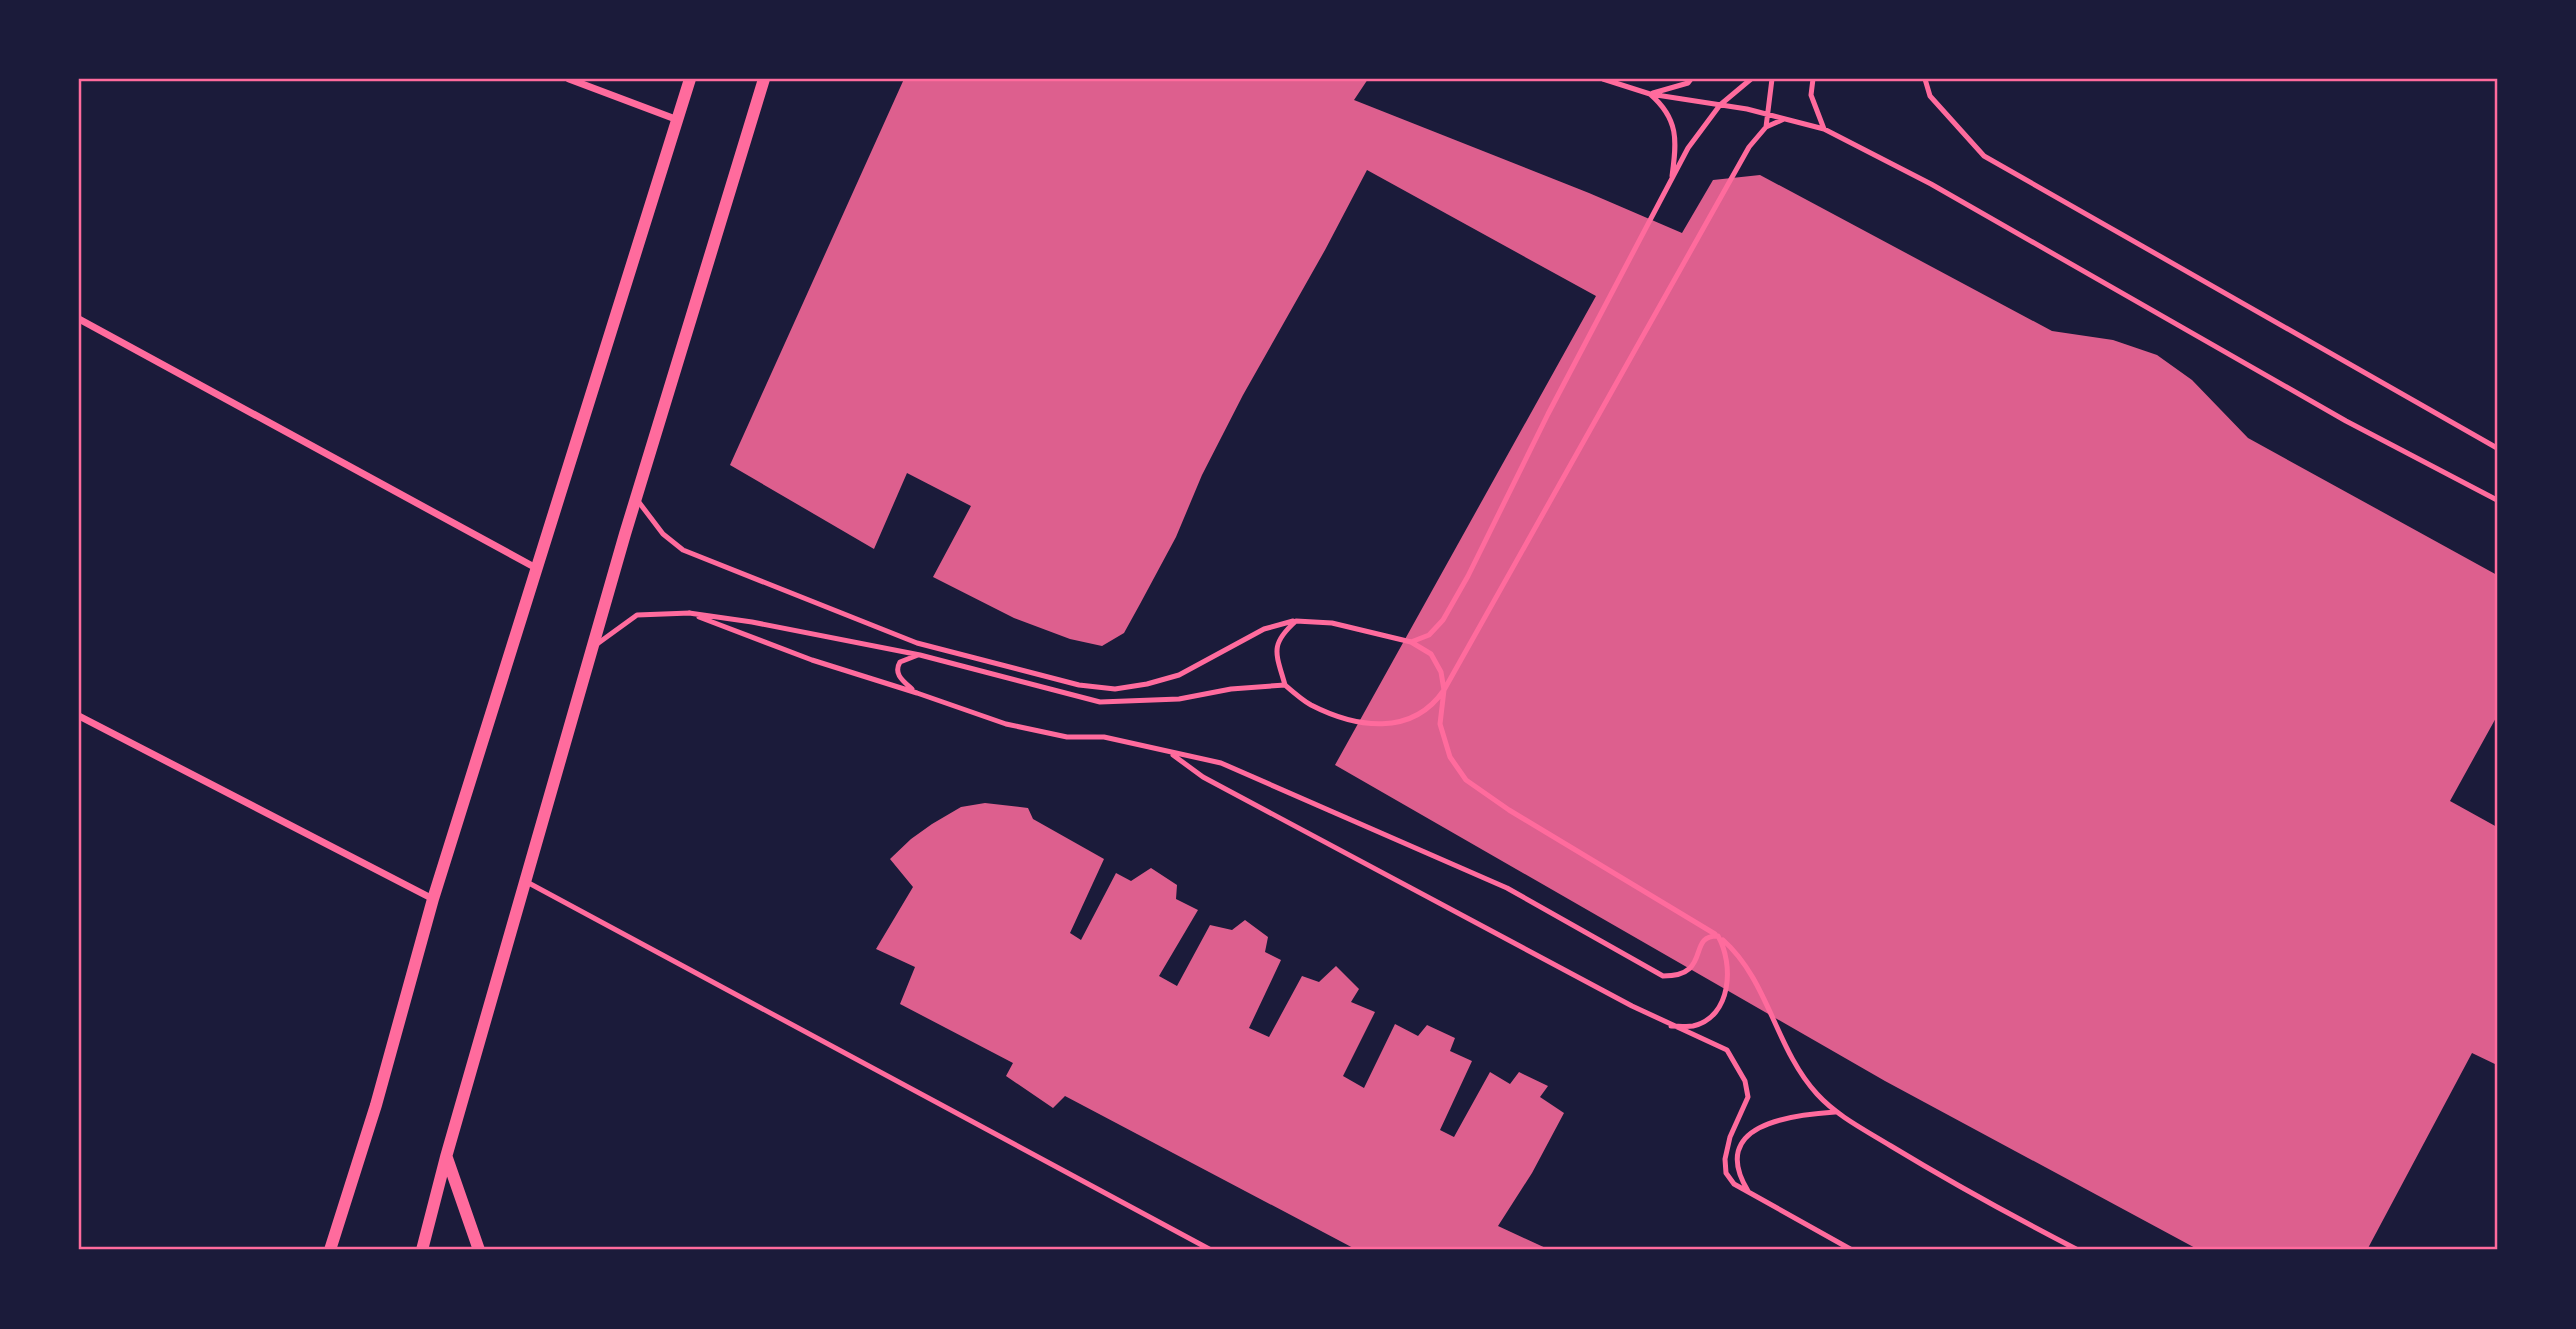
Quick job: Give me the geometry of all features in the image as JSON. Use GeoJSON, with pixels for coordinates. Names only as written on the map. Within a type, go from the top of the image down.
{"type":"FeatureCollection","features":[{"type":"Feature","properties":{"kind":"street"},"geometry":{"type":"LineString","coordinates":[[569,79],[678,120]]}},
{"type":"Feature","properties":{"kind":"street"},"geometry":{"type":"LineString","coordinates":[[330,1250],[376,1105],[433,900],[690,79]]}},
{"type":"Feature","properties":{"kind":"street"},"geometry":{"type":"LineString","coordinates":[[422,1250],[446,1157],[635,497],[764,79]]}},
{"type":"Feature","properties":{"kind":"street"},"geometry":{"type":"LineString","coordinates":[[79,318],[536,568]]}},
{"type":"Feature","properties":{"kind":"street"},"geometry":{"type":"LineString","coordinates":[[79,716],[433,900]]}},
{"type":"Feature","properties":{"kind":"street"},"geometry":{"type":"LineString","coordinates":[[446,1157],[479,1250]]}},
{"type":"Feature","properties":{"kind":"lane"},"geometry":{"type":"LineString","coordinates":[[1603,79],[1650,93],[1769,115],[1824,129],[1931,184],[2346,421],[2497,500]]}},
{"type":"Feature","properties":{"kind":"lane"},"geometry":{"type":"LineString","coordinates":[[1650,93],[1688,83],[1691,79]]}},
{"type":"Feature","properties":{"kind":"lane"},"geometry":{"type":"LineString","coordinates":[[1411,642],[1429,635],[1443,620],[1468,576],[1688,148],[1720,105],[1751,79]]}},
{"type":"Feature","properties":{"kind":"lane"},"geometry":{"type":"LineString","coordinates":[[1766,127],[1772,79]]}},
{"type":"Feature","properties":{"kind":"lane"},"geometry":{"type":"LineString","coordinates":[[1813,79],[1811,95],[1824,129]]}},
{"type":"Feature","properties":{"kind":"lane"},"geometry":{"type":"LineString","coordinates":[[1925,79],[1930,96],[1984,156],[2497,448]]}},
{"type":"Feature","properties":{"kind":"lane"},"geometry":{"type":"LineString","coordinates":[[1650,93],[1662,104],[1675,130],[1672,181]]}},
{"type":"Feature","properties":{"kind":"lane"},"geometry":{"type":"LineString","coordinates":[[1296,621],[1281,634],[1276,652],[1285,685],[1310,704],[1370,725],[1398,722],[1418,716],[1434,705],[1749,147],[1766,127],[1784,119]]}},
{"type":"Feature","properties":{"kind":"lane"},"geometry":{"type":"LineString","coordinates":[[635,497],[663,534],[683,550],[917,643],[1079,685],[1115,689],[1179,675],[1264,629],[1296,621],[1332,624],[1411,642],[1431,654],[1441,672],[1444,690],[1440,724],[1450,757],[1466,780],[1509,810],[1718,936],[1740,956],[1758,986],[1786,1049],[1815,1093],[1835,1111],[1952,1183],[2078,1250]]}},
{"type":"Feature","properties":{"kind":"lane"},"geometry":{"type":"LineString","coordinates":[[592,647],[637,615],[690,613],[752,622],[920,655],[1100,702],[1179,699],[1231,689],[1285,685]]}},
{"type":"Feature","properties":{"kind":"lane"},"geometry":{"type":"LineString","coordinates":[[690,613],[812,660],[1006,724],[1067,737],[1104,737],[1221,763],[1494,883],[1663,976],[1688,972],[1704,940],[1709,936],[1718,936]]}},
{"type":"Feature","properties":{"kind":"lane"},"geometry":{"type":"LineString","coordinates":[[917,693],[905,683],[896,668],[900,662],[920,655]]}},
{"type":"Feature","properties":{"kind":"lane"},"geometry":{"type":"LineString","coordinates":[[1171,753],[1203,778],[1671,1026],[1727,1050],[1745,1081],[1748,1097],[1730,1137],[1725,1159],[1726,1173],[1734,1184],[1852,1250]]}},
{"type":"Feature","properties":{"kind":"lane"},"geometry":{"type":"LineString","coordinates":[[525,881],[1211,1250]]}},
{"type":"Feature","properties":{"kind":"lane"},"geometry":{"type":"LineString","coordinates":[[1671,1026],[1695,1026],[1715,1013],[1727,990],[1728,965],[1725,949],[1718,936]]}},
{"type":"Feature","properties":{"kind":"lane"},"geometry":{"type":"LineString","coordinates":[[1748,1192],[1736,1164],[1741,1142],[1760,1127],[1786,1117],[1835,1111]]}},
{"type":"Feature","properties":{"kind":"building"},"geometry":{"type":"Polygon","coordinates":[[[904,79],[1368,79],[1354,100],[1589,193],[1682,233],[1713,180],[1760,175],[2052,331],[2113,340],[2157,355],[2192,380],[2248,438],[2497,575],[2497,716],[2450,801],[2497,827],[2497,1065],[2472,1053],[2367,1250],[2199,1250],[1885,1081],[1335,765],[1596,296],[1367,170],[1243,395],[1202,475],[1176,537],[1124,633],[1102,646],[1070,639],[1014,618],[933,577],[971,506],[907,473],[874,549],[730,465],[904,79]]]}},
{"type":"Feature","properties":{"kind":"building"},"geometry":{"type":"Polygon","coordinates":[[[985,803],[1028,808],[1033,819],[1104,859],[1070,933],[1081,940],[1116,873],[1131,881],[1151,868],[1177,885],[1176,899],[1198,910],[1159,976],[1177,986],[1210,925],[1232,930],[1245,920],[1268,937],[1265,952],[1281,960],[1249,1028],[1269,1037],[1302,976],[1319,982],[1336,966],[1359,989],[1351,1002],[1375,1012],[1343,1076],[1364,1088],[1395,1024],[1418,1036],[1427,1025],[1455,1038],[1450,1051],[1472,1061],[1440,1130],[1454,1137],[1490,1072],[1510,1084],[1519,1072],[1548,1086],[1540,1097],[1564,1113],[1532,1173],[1498,1226],[1550,1250],[1357,1250],[1065,1096],[1053,1108],[1006,1076],[1013,1063],[900,1004],[915,967],[876,949],[913,887],[890,859],[932,824],[961,807],[985,803]]]}}]}
